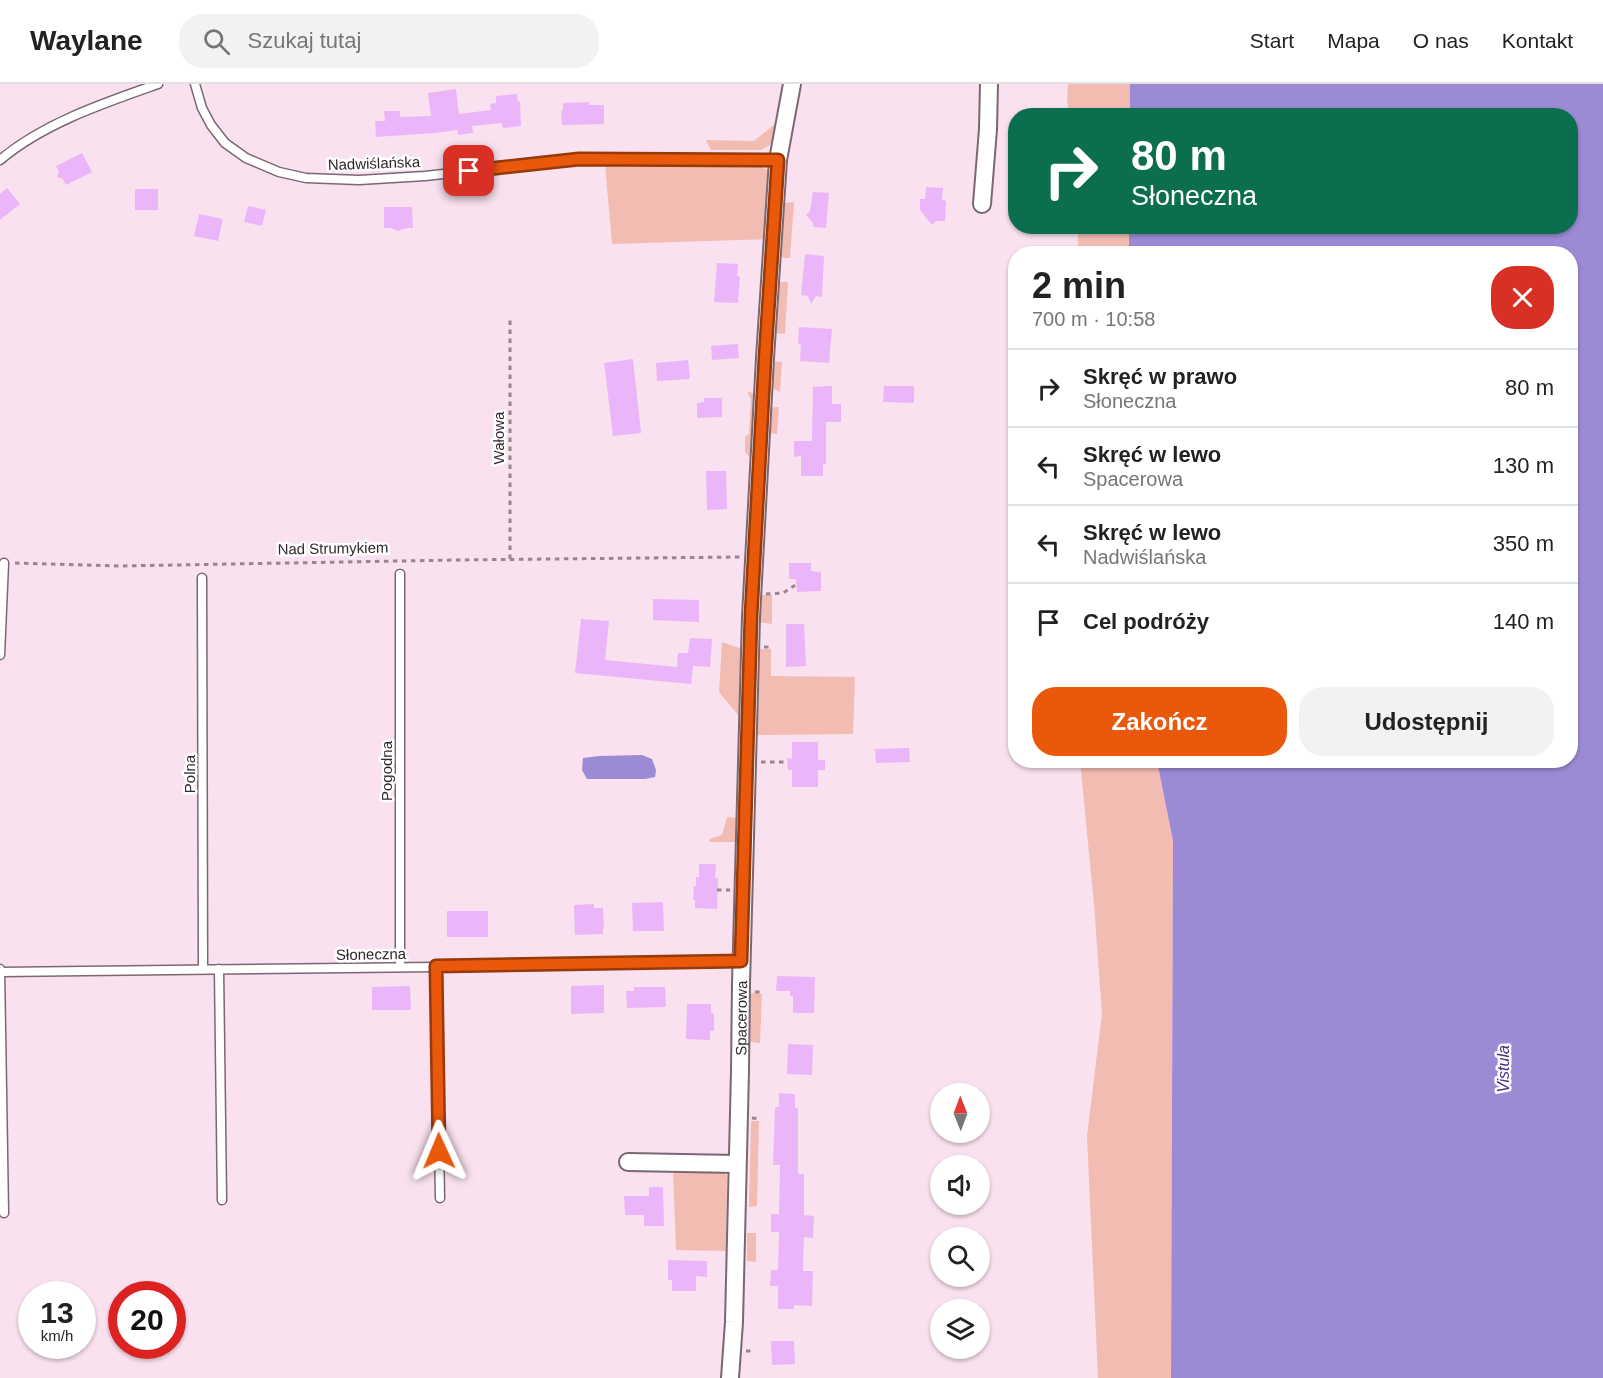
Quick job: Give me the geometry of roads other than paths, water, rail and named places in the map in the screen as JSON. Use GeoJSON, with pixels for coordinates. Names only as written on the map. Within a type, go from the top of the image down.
{"type":"FeatureCollection","features":[{"type":"Feature","properties":{"kind":"street","name":"Spacerowa"},"geometry":{"type":"LineString","coordinates":[[730,1378],[734,1322],[741,961],[754,557],[778,160],[792,84]]}},
{"type":"Feature","properties":{"kind":"street"},"geometry":{"type":"LineString","coordinates":[[982,204],[989,84]]}},
{"type":"Feature","properties":{"kind":"street"},"geometry":{"type":"LineString","coordinates":[[628,1162],[737,1164]]}},
{"type":"Feature","properties":{"kind":"lane"},"geometry":{"type":"LineString","coordinates":[[0,160],[53,126],[123,96],[158,84]]}},
{"type":"Feature","properties":{"kind":"lane","name":"Nadwiślańska"},"geometry":{"type":"LineString","coordinates":[[195,84],[202,108],[225,143],[246,158],[279,171],[306,178],[359,180],[425,176],[579,159],[778,160]]}},
{"type":"Feature","properties":{"kind":"lane"},"geometry":{"type":"LineString","coordinates":[[0,655],[4,562]]}},
{"type":"Feature","properties":{"kind":"lane","name":"Pogodna"},"geometry":{"type":"LineString","coordinates":[[400,574],[400,967]]}},
{"type":"Feature","properties":{"kind":"lane","name":"Polna"},"geometry":{"type":"LineString","coordinates":[[202,578],[202,969]]}},
{"type":"Feature","properties":{"kind":"lane","name":"Słoneczna"},"geometry":{"type":"LineString","coordinates":[[0,970],[400,967],[741,961]]}},
{"type":"Feature","properties":{"kind":"lane"},"geometry":{"type":"LineString","coordinates":[[436,966],[440,1198]]}},
{"type":"Feature","properties":{"kind":"lane"},"geometry":{"type":"LineString","coordinates":[[219,969],[222,1200]]}},
{"type":"Feature","properties":{"kind":"lane"},"geometry":{"type":"LineString","coordinates":[[0,970],[4,1213]]}},
{"type":"Feature","properties":{"kind":"water","name":"Vistula"},"geometry":{"type":"Polygon","coordinates":[[[1130,84],[1603,84],[1603,1378],[1171,1378],[1173,841],[1158,768],[1578,768],[1578,246],[1129,246],[1129,234],[1578,234],[1578,108],[1130,108],[1130,84]]]}},
{"type":"Feature","properties":{"kind":"water"},"geometry":{"type":"Polygon","coordinates":[[[642,755],[652,759],[656,770],[655,777],[587,779],[582,770],[583,758],[642,755]]]}}]}
